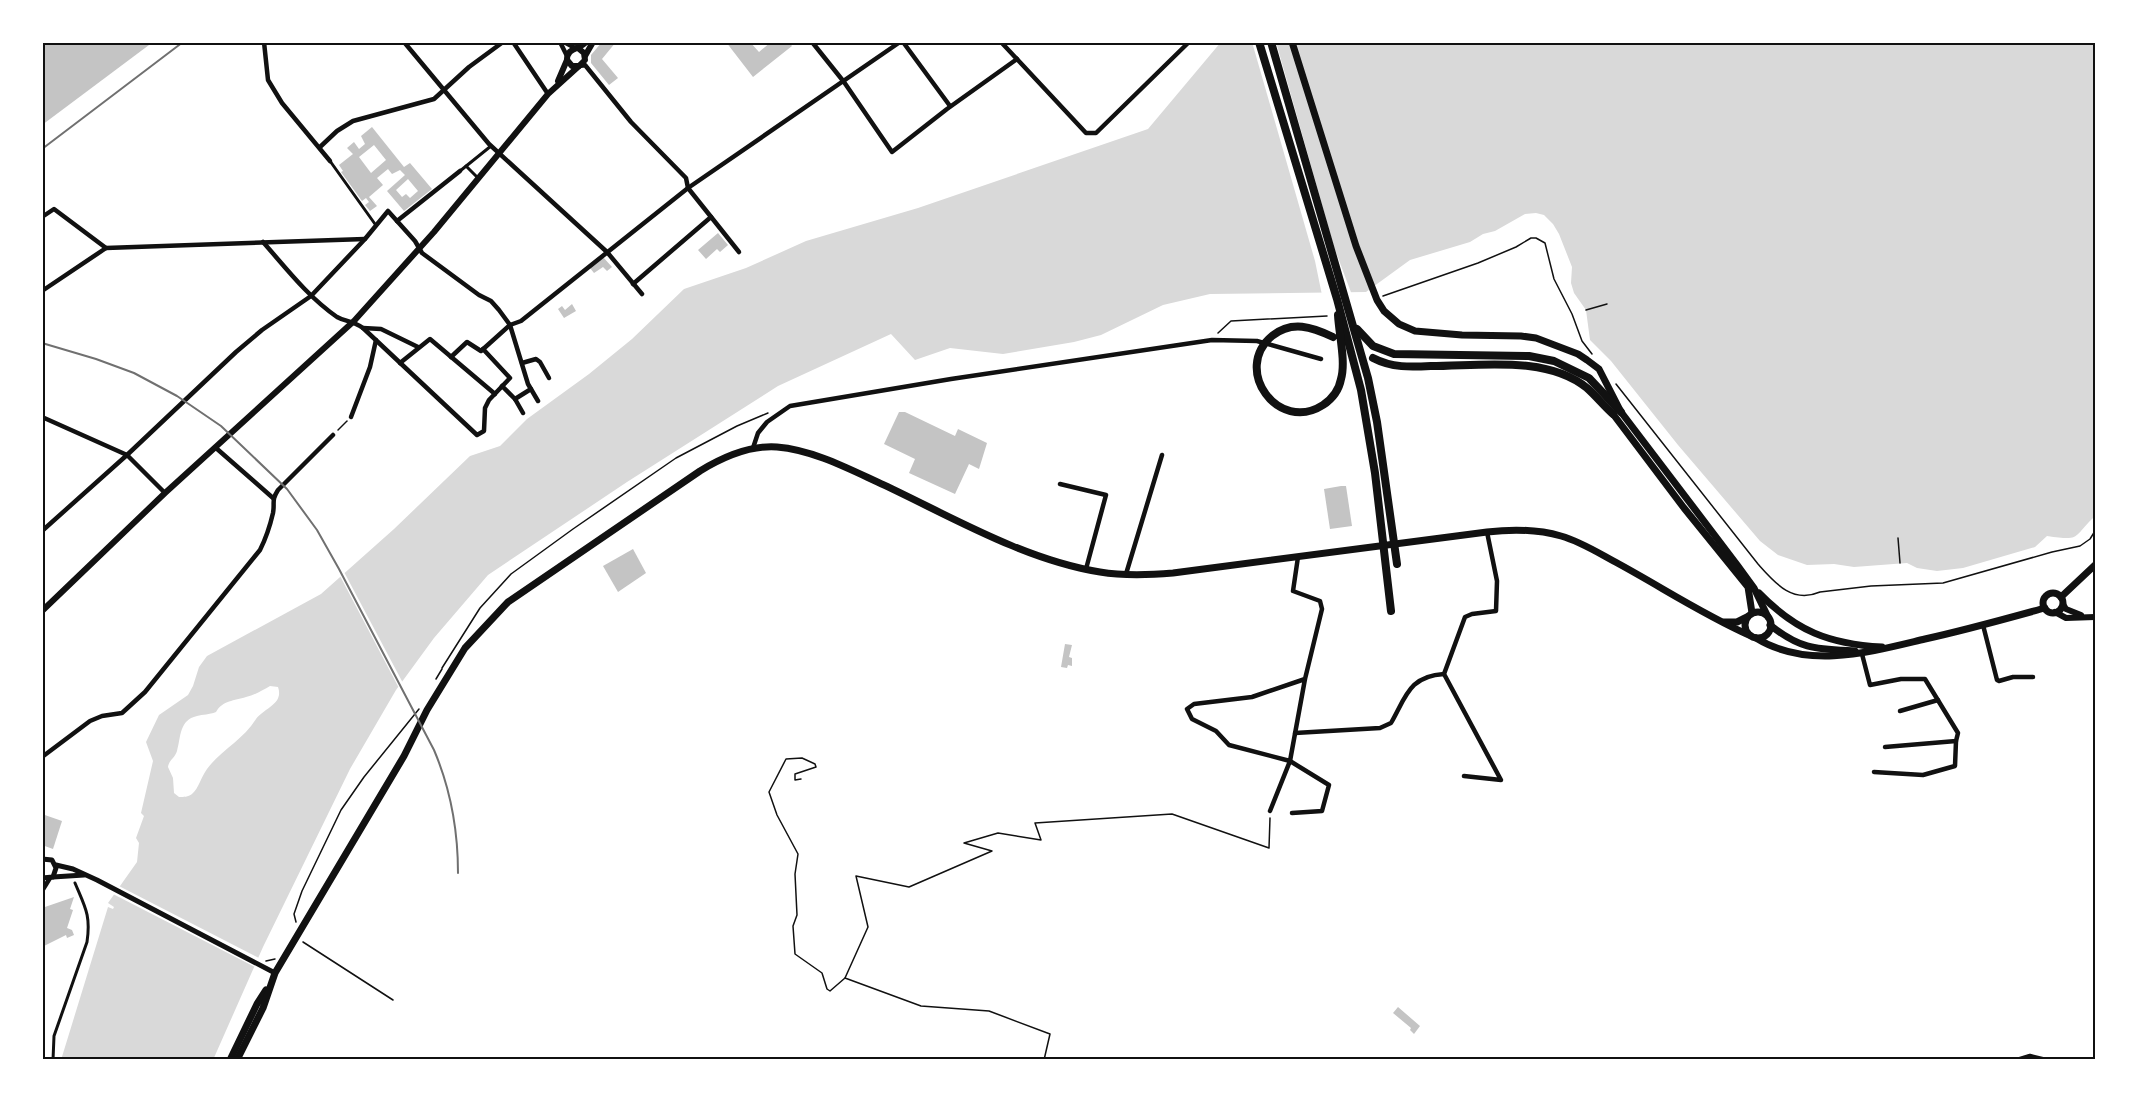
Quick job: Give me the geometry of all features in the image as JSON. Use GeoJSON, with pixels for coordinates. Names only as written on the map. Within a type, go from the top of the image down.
{"type":"FeatureCollection","features":[{"type":"Feature","properties":{"kind":"highway"},"geometry":{"type":"LineString","coordinates":[[1259,42],[1337,298],[1361,390],[1368,421],[1391,611]]}},
{"type":"Feature","properties":{"kind":"highway"},"geometry":{"type":"LineString","coordinates":[[1271,42],[1373,400],[1396,564]]}},
{"type":"Feature","properties":{"kind":"highway"},"geometry":{"type":"LineString","coordinates":[[1335,264],[1352,320],[1360,334],[1382,351],[1401,354],[1529,356],[1554,361],[1589,378],[1617,413]]}},
{"type":"Feature","properties":{"kind":"highway"},"geometry":{"type":"LineString","coordinates":[[1333,337],[1305,326],[1289,327],[1272,336],[1262,348],[1257,364],[1259,382],[1267,396],[1282,408],[1298,412],[1316,408],[1330,400],[1339,387],[1343,371],[1337,298]]}},
{"type":"Feature","properties":{"kind":"highway"},"geometry":{"type":"LineString","coordinates":[[1373,358],[1396,366],[1517,365],[1548,369],[1586,387],[1617,413]]}},
{"type":"Feature","properties":{"kind":"main road"},"geometry":{"type":"LineString","coordinates":[[557,84],[568,52],[586,42]]}},
{"type":"Feature","properties":{"kind":"main road"},"geometry":{"type":"LineString","coordinates":[[42,611],[165,493],[354,321],[420,247],[548,94],[583,63],[593,42]]}},
{"type":"Feature","properties":{"kind":"main road"},"geometry":{"type":"LineString","coordinates":[[1292,42],[1356,246],[1377,300],[1386,314],[1412,330],[1462,335],[1521,336],[1548,342],[1578,354],[1599,369],[1617,413],[1677,499],[1748,587],[1750,615],[1745,627],[1753,636]]}},
{"type":"Feature","properties":{"kind":"main road"},"geometry":{"type":"LineString","coordinates":[[577,48],[582,50],[585,57]]}},
{"type":"Feature","properties":{"kind":"main road"},"geometry":{"type":"LineString","coordinates":[[567,58],[572,66],[579,66]]}},
{"type":"Feature","properties":{"kind":"main road"},"geometry":{"type":"LineString","coordinates":[[1617,413],[1754,588],[1783,616],[1804,629],[1833,640],[1890,648]]}},
{"type":"Feature","properties":{"kind":"main road"},"geometry":{"type":"LineString","coordinates":[[237,1060],[263,1008],[275,973],[404,756],[465,648],[508,602],[697,473],[721,459],[753,449],[784,447],[815,455],[1039,556],[1086,569],[1126,574],[1173,573],[1487,532],[1530,530],[1559,535],[1572,540],[1719,621],[1766,643],[1795,653],[1828,656],[1862,654],[2045,608]]}},
{"type":"Feature","properties":{"kind":"main road"},"geometry":{"type":"LineString","coordinates":[[2055,612],[2060,609],[2062,601],[2095,565]]}},
{"type":"Feature","properties":{"kind":"main road"},"geometry":{"type":"LineString","coordinates":[[1753,636],[1766,634],[1769,621],[1754,588]]}},
{"type":"Feature","properties":{"kind":"main road"},"geometry":{"type":"LineString","coordinates":[[2055,593],[2066,609],[2091,617],[2066,618],[2055,612],[2049,612],[2045,608],[2044,599],[2049,594],[2055,593]]}},
{"type":"Feature","properties":{"kind":"main road"},"geometry":{"type":"LineString","coordinates":[[1719,621],[1737,622],[1761,612],[1794,641],[1810,648],[1859,651],[1890,648]]}},
{"type":"Feature","properties":{"kind":"main road"},"geometry":{"type":"LineString","coordinates":[[230,1060],[257,1004],[271,983]]}},
{"type":"Feature","properties":{"kind":"street"},"geometry":{"type":"LineString","coordinates":[[264,42],[268,80],[283,105],[320,147],[375,224]]}},
{"type":"Feature","properties":{"kind":"street"},"geometry":{"type":"LineString","coordinates":[[404,42],[492,146],[608,252],[642,294]]}},
{"type":"Feature","properties":{"kind":"street"},"geometry":{"type":"LineString","coordinates":[[320,147],[338,131],[353,122],[434,99],[469,67],[503,42]]}},
{"type":"Feature","properties":{"kind":"street"},"geometry":{"type":"LineString","coordinates":[[513,42],[548,94]]}},
{"type":"Feature","properties":{"kind":"street"},"geometry":{"type":"LineString","coordinates":[[562,42],[577,48]]}},
{"type":"Feature","properties":{"kind":"street"},"geometry":{"type":"LineString","coordinates":[[562,42],[567,58]]}},
{"type":"Feature","properties":{"kind":"street"},"geometry":{"type":"LineString","coordinates":[[812,42],[844,82],[892,152],[950,106],[1017,59]]}},
{"type":"Feature","properties":{"kind":"street"},"geometry":{"type":"LineString","coordinates":[[451,357],[467,342],[481,351],[510,325],[521,321],[688,188],[901,42],[950,106]]}},
{"type":"Feature","properties":{"kind":"street"},"geometry":{"type":"LineString","coordinates":[[1001,42],[1086,133],[1096,133],[1188,43]]}},
{"type":"Feature","properties":{"kind":"street"},"geometry":{"type":"LineString","coordinates":[[579,66],[585,65],[631,122],[686,178],[688,188],[739,252]]}},
{"type":"Feature","properties":{"kind":"street"},"geometry":{"type":"LineString","coordinates":[[397,221],[492,146]]}},
{"type":"Feature","properties":{"kind":"street"},"geometry":{"type":"LineString","coordinates":[[466,166],[478,178]]}},
{"type":"Feature","properties":{"kind":"street"},"geometry":{"type":"LineString","coordinates":[[42,217],[54,209],[106,248]]}},
{"type":"Feature","properties":{"kind":"street"},"geometry":{"type":"LineString","coordinates":[[42,531],[236,352],[262,330],[310,296],[388,211],[420,247],[422,253],[490,302],[510,325],[531,389],[538,401]]}},
{"type":"Feature","properties":{"kind":"street"},"geometry":{"type":"LineString","coordinates":[[633,284],[711,217]]}},
{"type":"Feature","properties":{"kind":"street"},"geometry":{"type":"LineString","coordinates":[[42,290],[106,248],[365,238]]}},
{"type":"Feature","properties":{"kind":"street"},"geometry":{"type":"LineString","coordinates":[[263,242],[310,296],[340,319],[354,321],[363,328],[477,435],[484,431],[485,408],[489,400],[510,378],[483,349]]}},
{"type":"Feature","properties":{"kind":"street"},"geometry":{"type":"LineString","coordinates":[[363,328],[381,329],[418,347]]}},
{"type":"Feature","properties":{"kind":"street"},"geometry":{"type":"LineString","coordinates":[[400,363],[430,339],[495,394]]}},
{"type":"Feature","properties":{"kind":"street"},"geometry":{"type":"LineString","coordinates":[[351,417],[370,367],[376,340]]}},
{"type":"Feature","properties":{"kind":"street"},"geometry":{"type":"LineString","coordinates":[[753,449],[758,433],[767,422],[790,406],[951,379],[1212,340],[1257,341],[1321,359]]}},
{"type":"Feature","properties":{"kind":"street"},"geometry":{"type":"LineString","coordinates":[[522,363],[536,359],[549,378]]}},
{"type":"Feature","properties":{"kind":"street"},"geometry":{"type":"LineString","coordinates":[[502,386],[515,399],[523,413]]}},
{"type":"Feature","properties":{"kind":"street"},"geometry":{"type":"LineString","coordinates":[[515,399],[531,389]]}},
{"type":"Feature","properties":{"kind":"street"},"geometry":{"type":"LineString","coordinates":[[42,417],[127,455],[165,493]]}},
{"type":"Feature","properties":{"kind":"street"},"geometry":{"type":"LineString","coordinates":[[42,757],[90,721],[102,716],[122,713],[145,692],[260,550],[274,510],[273,498],[278,490],[333,435]]}},
{"type":"Feature","properties":{"kind":"street"},"geometry":{"type":"LineString","coordinates":[[216,448],[273,498]]}},
{"type":"Feature","properties":{"kind":"street"},"geometry":{"type":"LineString","coordinates":[[1126,574],[1162,455]]}},
{"type":"Feature","properties":{"kind":"street"},"geometry":{"type":"LineString","coordinates":[[1060,483],[1106,495],[1086,569]]}},
{"type":"Feature","properties":{"kind":"street"},"geometry":{"type":"LineString","coordinates":[[1464,776],[1501,780],[1444,674],[1465,617],[1496,611],[1497,581],[1487,532]]}},
{"type":"Feature","properties":{"kind":"street"},"geometry":{"type":"LineString","coordinates":[[1270,811],[1290,761],[1305,679],[1322,609],[1320,601],[1293,591],[1298,557]]}},
{"type":"Feature","properties":{"kind":"street"},"geometry":{"type":"LineString","coordinates":[[1983,625],[1997,680],[2033,677]]}},
{"type":"Feature","properties":{"kind":"street"},"geometry":{"type":"LineString","coordinates":[[1862,654],[1870,685],[1925,679],[1958,734],[1955,766],[1923,775],[1874,772]]}},
{"type":"Feature","properties":{"kind":"street"},"geometry":{"type":"LineString","coordinates":[[1295,733],[1380,728],[1391,723],[1407,690],[1432,675],[1444,674]]}},
{"type":"Feature","properties":{"kind":"street"},"geometry":{"type":"LineString","coordinates":[[1292,813],[1322,811],[1329,785],[1290,761],[1229,745],[1216,731],[1192,719],[1187,709],[1194,704],[1252,697],[1305,679]]}},
{"type":"Feature","properties":{"kind":"street"},"geometry":{"type":"LineString","coordinates":[[1900,711],[1938,700]]}},
{"type":"Feature","properties":{"kind":"street"},"geometry":{"type":"LineString","coordinates":[[1885,747],[1956,741]]}},
{"type":"Feature","properties":{"kind":"street"},"geometry":{"type":"LineString","coordinates":[[42,859],[52,860],[56,865],[86,875],[263,963],[275,973]]}},
{"type":"Feature","properties":{"kind":"street"},"geometry":{"type":"LineString","coordinates":[[42,891],[56,871],[56,865]]}},
{"type":"Feature","properties":{"kind":"street"},"geometry":{"type":"LineString","coordinates":[[42,878],[86,875]]}},
{"type":"Feature","properties":{"kind":"street"},"geometry":{"type":"LineString","coordinates":[[53,1060],[54,1036],[87,942],[89,930],[90,918],[75,883]]}},
{"type":"Feature","properties":{"kind":"street"},"geometry":{"type":"LineString","coordinates":[[2017,1060],[2030,1056],[2046,1060]]}},
{"type":"Feature","properties":{"kind":"path"},"geometry":{"type":"LineString","coordinates":[[1379,298],[1478,263],[1516,247],[1526,240],[1536,238],[1545,243],[1554,279],[1572,314],[1582,341],[1596,359]]}},
{"type":"Feature","properties":{"kind":"path"},"geometry":{"type":"LineString","coordinates":[[1586,310],[1607,304]]}},
{"type":"Feature","properties":{"kind":"path"},"geometry":{"type":"LineString","coordinates":[[1212,340],[1231,321],[1327,316]]}},
{"type":"Feature","properties":{"kind":"path"},"geometry":{"type":"LineString","coordinates":[[1611,378],[1758,564],[1780,589],[1789,592],[1814,595],[1820,592],[1871,586],[1943,583],[2080,546],[2090,539],[2095,531]]}},
{"type":"Feature","properties":{"kind":"path"},"geometry":{"type":"LineString","coordinates":[[436,679],[480,608],[511,574],[676,458],[769,412]]}},
{"type":"Feature","properties":{"kind":"path"},"geometry":{"type":"LineString","coordinates":[[333,435],[351,417]]}},
{"type":"Feature","properties":{"kind":"path"},"geometry":{"type":"LineString","coordinates":[[1898,538],[1900,563]]}},
{"type":"Feature","properties":{"kind":"path"},"geometry":{"type":"LineString","coordinates":[[442,669],[449,674]]}},
{"type":"Feature","properties":{"kind":"path"},"geometry":{"type":"LineString","coordinates":[[297,926],[294,914],[302,891],[341,810],[364,777],[420,707]]}},
{"type":"Feature","properties":{"kind":"path"},"geometry":{"type":"LineString","coordinates":[[801,779],[795,780],[795,774],[816,768],[815,764],[802,758],[786,759],[769,792],[777,815],[798,854],[795,874],[797,915],[793,926],[795,954],[822,973],[827,989],[830,991],[845,978],[868,927],[856,876],[909,887],[992,851],[964,843],[999,833],[1041,840],[1035,823],[1172,814],[1269,848],[1270,811]]}},
{"type":"Feature","properties":{"kind":"path"},"geometry":{"type":"LineString","coordinates":[[296,938],[393,1000]]}},
{"type":"Feature","properties":{"kind":"path"},"geometry":{"type":"LineString","coordinates":[[263,963],[267,959],[276,958]]}},
{"type":"Feature","properties":{"kind":"path"},"geometry":{"type":"LineString","coordinates":[[845,978],[921,1006],[989,1011],[1050,1034],[1044,1060]]}},
{"type":"Feature","properties":{"kind":"shaded area"},"geometry":{"type":"Polygon","coordinates":[[[1221,42],[2095,42],[2095,516],[2072,538],[2047,536],[2035,547],[1963,568],[1937,571],[1917,568],[1907,563],[1854,567],[1834,564],[1807,565],[1778,555],[1760,541],[1678,445],[1611,361],[1590,340],[1586,310],[1574,293],[1571,283],[1572,267],[1559,234],[1544,215],[1536,213],[1525,214],[1470,242],[1410,260],[1366,292],[1210,294],[1163,305],[1101,335],[1003,354],[950,348],[915,360],[891,334],[778,386],[627,482],[488,575],[434,638],[396,690],[350,769],[263,947],[213,1060],[61,1060],[108,907],[113,909],[114,907],[108,903],[137,862],[139,843],[136,838],[144,816],[141,813],[153,761],[146,742],[159,715],[188,695],[199,667],[207,656],[321,594],[394,529],[470,456],[500,446],[527,419],[632,339],[684,289],[746,268],[806,241],[918,208],[1148,129],[1221,42]],[[270,686],[253,695],[225,703],[216,712],[197,716],[187,721],[182,730],[176,753],[168,767],[173,778],[174,793],[179,797],[192,794],[212,763],[245,733],[259,715],[276,702],[278,687],[270,686]]]}},
{"type":"Feature","properties":{"kind":"pier"},"geometry":{"type":"Polygon","coordinates":[[[1252,42],[1276,42],[1334,247],[1352,295],[1322,295],[1315,261],[1252,42]]]}},
{"type":"Feature","properties":{"kind":"pier"},"geometry":{"type":"Polygon","coordinates":[[[343,570],[404,685],[400,690],[339,574],[343,570]]]}},
{"type":"Feature","properties":{"kind":"pier"},"geometry":{"type":"Polygon","coordinates":[[[117,885],[261,959],[257,968],[113,894],[117,885]]]}},
{"type":"Feature","properties":{"kind":"building"},"geometry":{"type":"Polygon","coordinates":[[[42,42],[153,42],[42,125],[42,42]]]}},
{"type":"Feature","properties":{"kind":"building"},"geometry":{"type":"Polygon","coordinates":[[[602,42],[616,42],[602,59],[618,78],[609,85],[591,63],[591,55],[602,42]]]}},
{"type":"Feature","properties":{"kind":"building"},"geometry":{"type":"Polygon","coordinates":[[[726,42],[750,42],[759,52],[771,42],[789,42],[792,46],[753,77],[726,42]]]}},
{"type":"Feature","properties":{"kind":"building"},"geometry":{"type":"Polygon","coordinates":[[[372,127],[404,167],[410,163],[432,189],[404,211],[387,191],[405,175],[400,170],[392,174],[388,169],[377,178],[383,185],[369,197],[377,206],[370,211],[365,205],[369,202],[366,198],[362,201],[341,172],[343,171],[339,165],[353,154],[347,148],[354,142],[359,149],[365,144],[361,136],[372,127]],[[374,145],[359,157],[371,173],[386,160],[374,145]],[[408,179],[396,190],[402,197],[406,194],[410,198],[418,191],[408,179]]]}},
{"type":"Feature","properties":{"kind":"building"},"geometry":{"type":"Polygon","coordinates":[[[718,233],[728,245],[720,252],[717,249],[706,259],[698,250],[718,233]]]}},
{"type":"Feature","properties":{"kind":"building"},"geometry":{"type":"Polygon","coordinates":[[[603,257],[612,267],[607,271],[603,267],[594,273],[590,268],[603,257]]]}},
{"type":"Feature","properties":{"kind":"building"},"geometry":{"type":"Polygon","coordinates":[[[572,304],[576,311],[564,318],[558,309],[562,306],[565,310],[572,304]]]}},
{"type":"Feature","properties":{"kind":"building"},"geometry":{"type":"Polygon","coordinates":[[[899,412],[905,412],[955,436],[958,429],[987,443],[979,469],[969,464],[955,494],[909,473],[915,459],[884,444],[899,412]]]}},
{"type":"Feature","properties":{"kind":"building"},"geometry":{"type":"Polygon","coordinates":[[[1346,486],[1352,526],[1330,529],[1324,489],[1346,486]]]}},
{"type":"Feature","properties":{"kind":"building"},"geometry":{"type":"Polygon","coordinates":[[[633,549],[646,573],[618,592],[603,566],[633,549]]]}},
{"type":"Feature","properties":{"kind":"building"},"geometry":{"type":"Polygon","coordinates":[[[1065,644],[1072,645],[1069,657],[1072,658],[1072,666],[1068,665],[1067,668],[1061,667],[1065,644]]]}},
{"type":"Feature","properties":{"kind":"building"},"geometry":{"type":"Polygon","coordinates":[[[42,814],[62,821],[53,849],[42,845],[42,814]]]}},
{"type":"Feature","properties":{"kind":"building"},"geometry":{"type":"Polygon","coordinates":[[[74,897],[70,909],[73,910],[67,928],[72,930],[74,935],[67,938],[66,935],[42,947],[42,908],[74,897]]]}},
{"type":"Feature","properties":{"kind":"building"},"geometry":{"type":"Polygon","coordinates":[[[1398,1007],[1420,1026],[1414,1034],[1411,1028],[1393,1013],[1398,1007]]]}},
{"type":"Feature","properties":{"kind":"railway"},"geometry":{"type":"LineString","coordinates":[[42,149],[183,42]]}},
{"type":"Feature","properties":{"kind":"railway"},"geometry":{"type":"LineString","coordinates":[[42,343],[134,373],[177,396],[221,426],[287,489],[317,530],[339,569],[434,750],[445,780],[452,810],[457,841],[458,873]]}}]}
